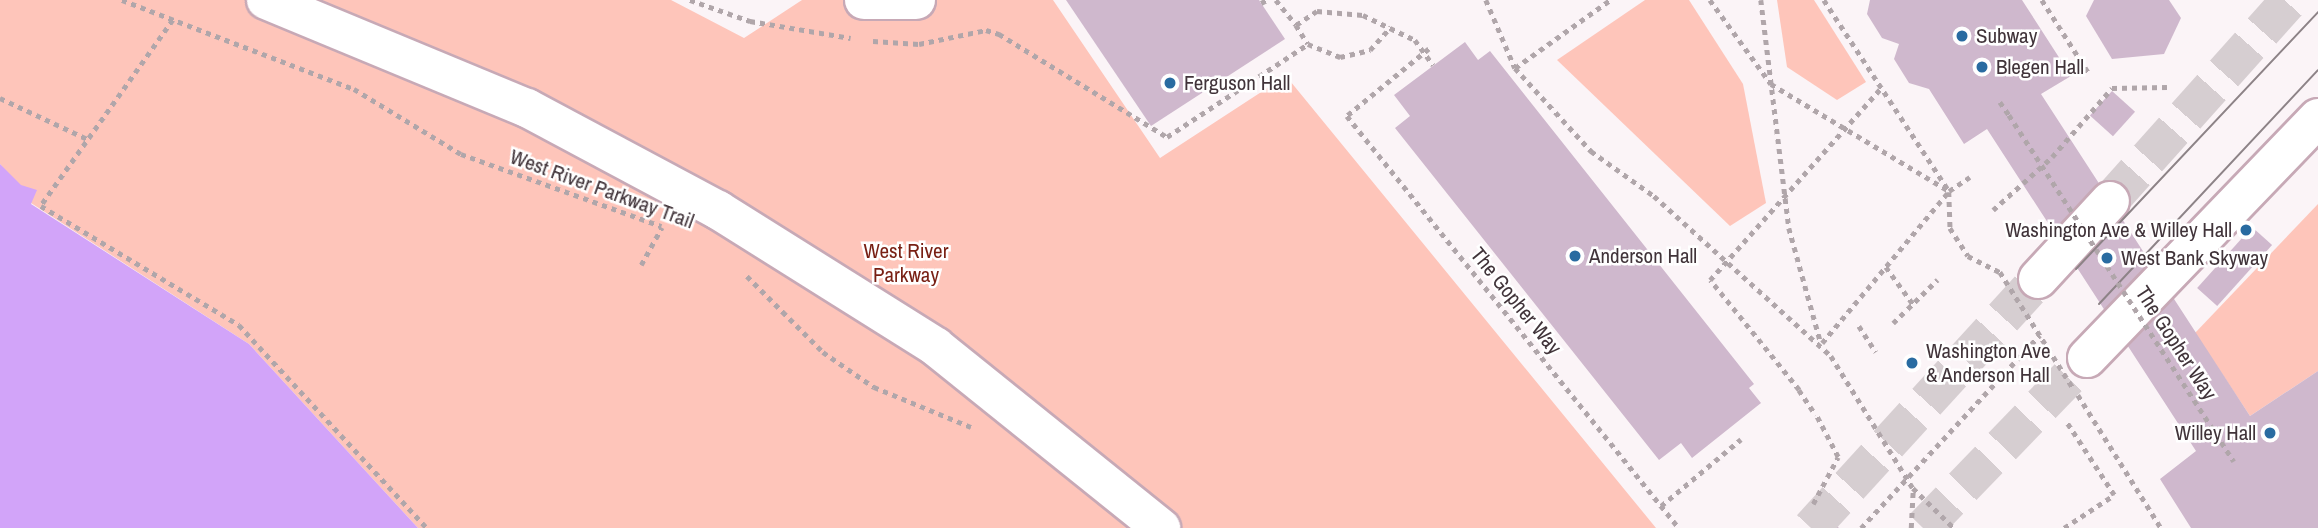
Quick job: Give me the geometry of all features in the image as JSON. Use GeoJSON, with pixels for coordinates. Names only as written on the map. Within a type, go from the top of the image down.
{"type":"FeatureCollection","features":[{"type":"Feature","properties":{"kind":"street"},"geometry":{"type":"LineString","coordinates":[[266,0],[527,108],[718,210],[936,347],[1161,528]]}},
{"type":"Feature","properties":{"kind":"street"},"geometry":{"type":"LineString","coordinates":[[864,0],[916,0]]}},
{"type":"Feature","properties":{"kind":"street"},"geometry":{"type":"LineString","coordinates":[[2087,358],[2318,118]]}},
{"type":"Feature","properties":{"kind":"street"},"geometry":{"type":"LineString","coordinates":[[2038,279],[2110,201]]}},
{"type":"Feature","properties":{"kind":"path","name":"West River Parkway Trail"},"geometry":{"type":"LineString","coordinates":[[122,0],[354,89],[461,154],[673,231]]}},
{"type":"Feature","properties":{"kind":"path"},"geometry":{"type":"LineString","coordinates":[[690,0],[750,21],[886,43],[999,34],[1167,137],[1308,44]]}},
{"type":"Feature","properties":{"kind":"path"},"geometry":{"type":"LineString","coordinates":[[1276,0],[1308,44],[1340,57],[1370,50],[1391,27]]}},
{"type":"Feature","properties":{"kind":"path"},"geometry":{"type":"LineString","coordinates":[[1486,0],[1515,68],[1591,151],[1727,259],[1822,343],[1913,488],[1939,506],[1954,528]]}},
{"type":"Feature","properties":{"kind":"path"},"geometry":{"type":"LineString","coordinates":[[1515,68],[1609,0]]}},
{"type":"Feature","properties":{"kind":"path"},"geometry":{"type":"LineString","coordinates":[[1710,0],[1771,84],[1950,191]]}},
{"type":"Feature","properties":{"kind":"path"},"geometry":{"type":"LineString","coordinates":[[1760,0],[1785,198],[1822,343]]}},
{"type":"Feature","properties":{"kind":"path"},"geometry":{"type":"LineString","coordinates":[[1824,0],[1880,89],[1950,191],[1950,228],[1968,256],[2000,272],[2161,528]]}},
{"type":"Feature","properties":{"kind":"path"},"geometry":{"type":"LineString","coordinates":[[2042,0],[2090,75]]}},
{"type":"Feature","properties":{"kind":"path"},"geometry":{"type":"LineString","coordinates":[[1296,25],[1317,11],[1363,15],[1415,40],[1433,65]]}},
{"type":"Feature","properties":{"kind":"path"},"geometry":{"type":"LineString","coordinates":[[173,20],[41,206],[239,325],[427,528]]}},
{"type":"Feature","properties":{"kind":"path","name":"The Gopher Way"},"geometry":{"type":"LineString","coordinates":[[1429,48],[1347,116],[1679,528]]}},
{"type":"Feature","properties":{"kind":"path"},"geometry":{"type":"LineString","coordinates":[[1993,210],[2052,157],[2112,88],[2166,87]]}},
{"type":"Feature","properties":{"kind":"path"},"geometry":{"type":"LineString","coordinates":[[1813,504],[1838,457],[1800,390],[1710,281],[1727,259],[1785,198],[1842,127],[1880,89]]}},
{"type":"Feature","properties":{"kind":"path"},"geometry":{"type":"LineString","coordinates":[[0,98],[87,139]]}},
{"type":"Feature","properties":{"kind":"path","name":"The Gopher Way"},"geometry":{"type":"LineString","coordinates":[[2000,102],[2234,461]]}},
{"type":"Feature","properties":{"kind":"path"},"geometry":{"type":"LineString","coordinates":[[1822,343],[1950,191],[1969,177]]}},
{"type":"Feature","properties":{"kind":"path"},"geometry":{"type":"LineString","coordinates":[[641,265],[662,227]]}},
{"type":"Feature","properties":{"kind":"path"},"geometry":{"type":"LineString","coordinates":[[1886,267],[1913,304]]}},
{"type":"Feature","properties":{"kind":"path"},"geometry":{"type":"LineString","coordinates":[[742,272],[823,352],[874,387],[976,429]]}},
{"type":"Feature","properties":{"kind":"path"},"geometry":{"type":"LineString","coordinates":[[1893,323],[1937,280]]}},
{"type":"Feature","properties":{"kind":"path"},"geometry":{"type":"LineString","coordinates":[[1859,326],[1876,352]]}},
{"type":"Feature","properties":{"kind":"path"},"geometry":{"type":"LineString","coordinates":[[1861,528],[2040,335]]}},
{"type":"Feature","properties":{"kind":"path"},"geometry":{"type":"LineString","coordinates":[[2064,528],[2114,495],[2067,423]]}},
{"type":"Feature","properties":{"kind":"path"},"geometry":{"type":"LineString","coordinates":[[1661,506],[1741,439]]}},
{"type":"Feature","properties":{"kind":"path"},"geometry":{"type":"LineString","coordinates":[[1911,528],[1913,488]]}},
{"type":"Feature","properties":{"kind":"green space","name":"West River Parkway"},"geometry":{"type":"Polygon","coordinates":[[[0,0],[671,0],[744,38],[802,0],[1053,0],[1160,158],[1286,76],[1656,528],[418,528],[249,344],[31,203],[0,164],[0,0]]]}},
{"type":"Feature","properties":{"kind":"green space"},"geometry":{"type":"Polygon","coordinates":[[[1645,0],[1689,0],[1743,84],[1766,203],[1730,226],[1557,60],[1645,0]]]}},
{"type":"Feature","properties":{"kind":"green space"},"geometry":{"type":"Polygon","coordinates":[[[1777,0],[1814,0],[1866,82],[1837,100],[1787,67],[1777,0]]]}},
{"type":"Feature","properties":{"kind":"green space"},"geometry":{"type":"Polygon","coordinates":[[[2318,204],[2318,371],[2250,416],[2195,333],[2318,204]]]}},
{"type":"Feature","properties":{"kind":"shaded area"},"geometry":{"type":"Polygon","coordinates":[[[0,164],[21,185],[37,190],[31,204],[249,344],[418,528],[0,528],[0,164]]]}},
{"type":"Feature","properties":{"kind":"building","name":"Ferguson Hall"},"geometry":{"type":"Polygon","coordinates":[[[1066,0],[1259,0],[1285,39],[1151,126],[1066,0]]]}},
{"type":"Feature","properties":{"kind":"building"},"geometry":{"type":"Polygon","coordinates":[[[1870,0],[2022,0],[2071,76],[2041,94],[2250,416],[2318,371],[2318,528],[2191,528],[2160,479],[2196,451],[1987,129],[1964,144],[1929,89],[1909,83],[1894,59],[1899,44],[1882,38],[1867,14],[1870,0]]]}},
{"type":"Feature","properties":{"kind":"building"},"geometry":{"type":"Polygon","coordinates":[[[2094,0],[2169,0],[2181,18],[2164,54],[2112,59],[2086,16],[2094,0]]]}},
{"type":"Feature","properties":{"kind":"building","name":"Anderson Hall"},"geometry":{"type":"Polygon","coordinates":[[[1465,42],[1478,60],[1490,51],[1754,384],[1749,388],[1761,403],[1692,458],[1681,443],[1659,460],[1395,128],[1410,116],[1394,95],[1465,42]]]}},
{"type":"Feature","properties":{"kind":"building"},"geometry":{"type":"Polygon","coordinates":[[[2112,91],[2135,112],[2113,136],[2090,116],[2112,91]]]}},
{"type":"Feature","properties":{"kind":"building"},"geometry":{"type":"Polygon","coordinates":[[[2252,227],[2272,245],[2217,306],[2197,288],[2252,227]]]}},
{"type":"Feature","properties":{"kind":"building"},"geometry":{"type":"Polygon","coordinates":[[[1829,519],[1839,528],[1820,528],[1829,519]]]}},
{"type":"Feature","properties":{"kind":"tunnel"},"geometry":{"type":"LineString","coordinates":[[2110,201],[2290,0]]}},
{"type":"Feature","properties":{"kind":"tunnel"},"geometry":{"type":"LineString","coordinates":[[1811,528],[2038,279]]}},
{"type":"Feature","properties":{"kind":"tunnel"},"geometry":{"type":"LineString","coordinates":[[1923,528],[2087,358]]}},
{"type":"Feature","properties":{"kind":"tram line"},"geometry":{"type":"LineString","coordinates":[[2076,269],[2318,12]]}},
{"type":"Feature","properties":{"kind":"tram line"},"geometry":{"type":"LineString","coordinates":[[2099,304],[2318,70]]}},
{"type":"Feature","properties":{"kind":"place","name":"Subway"},"geometry":{"type":"Point","coordinates":[1962,36]}},
{"type":"Feature","properties":{"kind":"place","name":"Blegen Hall"},"geometry":{"type":"Point","coordinates":[1982,67]}},
{"type":"Feature","properties":{"kind":"place","name":"Ferguson Hall"},"geometry":{"type":"Point","coordinates":[1170,83]}},
{"type":"Feature","properties":{"kind":"place","name":"Washington Ave & Willey Hall"},"geometry":{"type":"Point","coordinates":[2246,230]}},
{"type":"Feature","properties":{"kind":"place","name":"Anderson Hall"},"geometry":{"type":"Point","coordinates":[1575,256]}},
{"type":"Feature","properties":{"kind":"place","name":"West Bank Skyway"},"geometry":{"type":"Point","coordinates":[2107,258]}},
{"type":"Feature","properties":{"kind":"place","name":"Washington Ave & Anderson Hall"},"geometry":{"type":"Point","coordinates":[1912,363]}},
{"type":"Feature","properties":{"kind":"place","name":"Willey Hall"},"geometry":{"type":"Point","coordinates":[2270,433]}}]}
